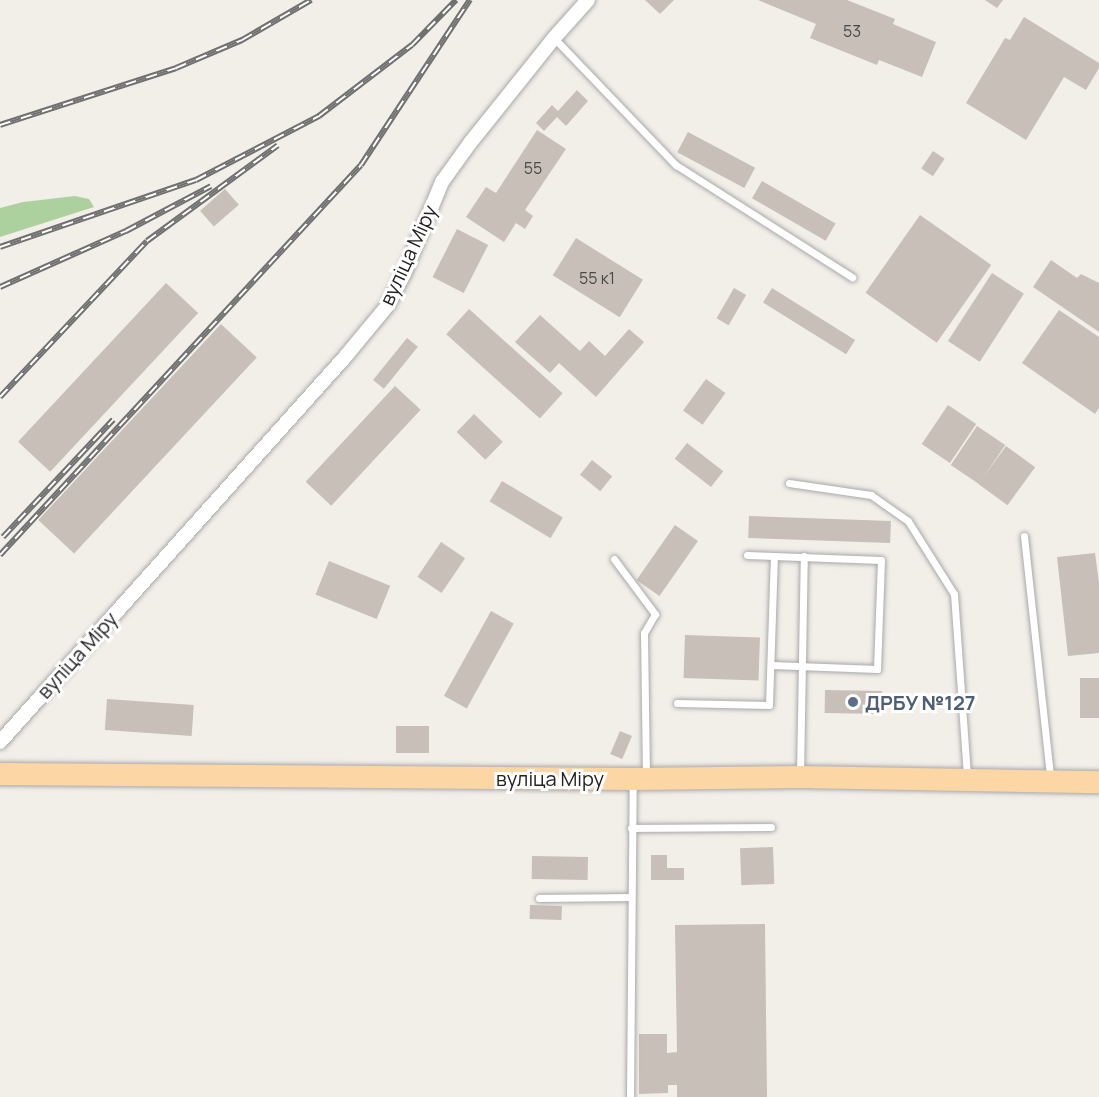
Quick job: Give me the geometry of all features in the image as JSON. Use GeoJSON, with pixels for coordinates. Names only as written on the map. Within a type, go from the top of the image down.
{"type":"FeatureCollection","features":[{"type":"Feature","properties":{"kind":"main road","name":"вуліца Міру"},"geometry":{"type":"LineString","coordinates":[[0,774],[800,777],[1099,782]]}},
{"type":"Feature","properties":{"kind":"street","name":"вуліца Міру"},"geometry":{"type":"LineString","coordinates":[[0,742],[345,357],[388,305],[404,274],[442,182],[554,38],[588,0]]}},
{"type":"Feature","properties":{"kind":"lane"},"geometry":{"type":"LineString","coordinates":[[554,38],[676,165],[852,277]]}},
{"type":"Feature","properties":{"kind":"lane"},"geometry":{"type":"LineString","coordinates":[[789,483],[870,495],[908,521],[954,594],[967,779]]}},
{"type":"Feature","properties":{"kind":"lane"},"geometry":{"type":"LineString","coordinates":[[1023,536],[1051,780]]}},
{"type":"Feature","properties":{"kind":"lane"},"geometry":{"type":"LineString","coordinates":[[747,555],[881,560],[878,669],[771,665]]}},
{"type":"Feature","properties":{"kind":"lane"},"geometry":{"type":"LineString","coordinates":[[677,702],[769,705],[774,556]]}},
{"type":"Feature","properties":{"kind":"lane"},"geometry":{"type":"LineString","coordinates":[[800,777],[804,556]]}},
{"type":"Feature","properties":{"kind":"lane"},"geometry":{"type":"LineString","coordinates":[[614,559],[655,614],[644,633],[640,778],[630,828],[630,1097]]}},
{"type":"Feature","properties":{"kind":"lane"},"geometry":{"type":"LineString","coordinates":[[630,828],[771,827]]}},
{"type":"Feature","properties":{"kind":"lane"},"geometry":{"type":"LineString","coordinates":[[539,898],[630,897]]}},
{"type":"Feature","properties":{"kind":"green space"},"geometry":{"type":"Polygon","coordinates":[[[75,196],[89,199],[94,207],[0,237],[0,208],[23,202],[75,196]]]}},
{"type":"Feature","properties":{"kind":"building"},"geometry":{"type":"Polygon","coordinates":[[[645,0],[674,0],[660,14],[645,0]]]}},
{"type":"Feature","properties":{"kind":"building"},"geometry":{"type":"Polygon","coordinates":[[[758,0],[847,0],[895,19],[893,24],[936,42],[922,77],[879,60],[877,65],[810,38],[816,24],[758,0]]]}},
{"type":"Feature","properties":{"kind":"building"},"geometry":{"type":"Polygon","coordinates":[[[985,0],[1003,0],[997,8],[985,0]]]}},
{"type":"Feature","properties":{"kind":"building"},"geometry":{"type":"Polygon","coordinates":[[[1024,17],[1099,63],[1099,68],[1086,90],[1064,77],[1026,140],[966,103],[1005,38],[1010,40],[1024,17]]]}},
{"type":"Feature","properties":{"kind":"building"},"geometry":{"type":"Polygon","coordinates":[[[577,90],[588,101],[566,126],[557,117],[544,131],[536,123],[552,105],[558,111],[577,90]]]}},
{"type":"Feature","properties":{"kind":"building"},"geometry":{"type":"Polygon","coordinates":[[[537,130],[566,149],[525,210],[533,216],[525,229],[516,223],[504,242],[466,217],[486,187],[496,193],[537,130]]]}},
{"type":"Feature","properties":{"kind":"building"},"geometry":{"type":"Polygon","coordinates":[[[688,132],[755,168],[744,188],[677,152],[688,132]]]}},
{"type":"Feature","properties":{"kind":"building"},"geometry":{"type":"Polygon","coordinates":[[[933,151],[945,159],[933,176],[921,168],[933,151]]]}},
{"type":"Feature","properties":{"kind":"building"},"geometry":{"type":"Polygon","coordinates":[[[762,181],[836,224],[826,241],[752,198],[762,181]]]}},
{"type":"Feature","properties":{"kind":"building"},"geometry":{"type":"Polygon","coordinates":[[[225,189],[239,205],[214,226],[200,211],[225,189]]]}},
{"type":"Feature","properties":{"kind":"building"},"geometry":{"type":"Polygon","coordinates":[[[920,215],[991,265],[937,343],[866,293],[920,215]]]}},
{"type":"Feature","properties":{"kind":"building"},"geometry":{"type":"Polygon","coordinates":[[[457,229],[488,245],[464,293],[432,277],[457,229]]]}},
{"type":"Feature","properties":{"kind":"building"},"geometry":{"type":"Polygon","coordinates":[[[576,238],[643,280],[620,317],[553,275],[576,238]]]}},
{"type":"Feature","properties":{"kind":"building"},"geometry":{"type":"Polygon","coordinates":[[[1051,260],[1077,278],[1081,274],[1099,283],[1099,332],[1033,287],[1051,260]]]}},
{"type":"Feature","properties":{"kind":"building"},"geometry":{"type":"Polygon","coordinates":[[[992,273],[1024,294],[980,362],[948,341],[992,273]]]}},
{"type":"Feature","properties":{"kind":"building"},"geometry":{"type":"Polygon","coordinates":[[[166,283],[198,313],[50,472],[18,442],[166,283]]]}},
{"type":"Feature","properties":{"kind":"building"},"geometry":{"type":"Polygon","coordinates":[[[734,288],[746,295],[729,325],[716,318],[734,288]]]}},
{"type":"Feature","properties":{"kind":"building"},"geometry":{"type":"Polygon","coordinates":[[[772,288],[855,340],[846,354],[763,302],[772,288]]]}},
{"type":"Feature","properties":{"kind":"building"},"geometry":{"type":"Polygon","coordinates":[[[469,309],[563,393],[540,419],[446,334],[469,309]]]}},
{"type":"Feature","properties":{"kind":"building"},"geometry":{"type":"Polygon","coordinates":[[[1059,310],[1099,337],[1099,408],[1095,414],[1022,363],[1059,310]]]}},
{"type":"Feature","properties":{"kind":"building"},"geometry":{"type":"Polygon","coordinates":[[[540,315],[580,351],[589,341],[605,356],[629,329],[644,342],[596,397],[559,363],[550,373],[515,342],[540,315]]]}},
{"type":"Feature","properties":{"kind":"building"},"geometry":{"type":"Polygon","coordinates":[[[221,324],[257,357],[74,553],[38,520],[221,324]]]}},
{"type":"Feature","properties":{"kind":"building"},"geometry":{"type":"Polygon","coordinates":[[[407,338],[418,347],[384,389],[373,380],[407,338]]]}},
{"type":"Feature","properties":{"kind":"building"},"geometry":{"type":"Polygon","coordinates":[[[706,379],[725,393],[702,425],[683,411],[706,379]]]}},
{"type":"Feature","properties":{"kind":"building"},"geometry":{"type":"Polygon","coordinates":[[[395,386],[421,410],[331,506],[306,482],[395,386]]]}},
{"type":"Feature","properties":{"kind":"building"},"geometry":{"type":"Polygon","coordinates":[[[948,405],[976,424],[950,463],[922,444],[948,405]]]}},
{"type":"Feature","properties":{"kind":"building"},"geometry":{"type":"Polygon","coordinates":[[[474,414],[503,442],[485,460],[457,432],[474,414]]]}},
{"type":"Feature","properties":{"kind":"building"},"geometry":{"type":"Polygon","coordinates":[[[977,426],[1005,445],[979,484],[951,465],[977,426]]]}},
{"type":"Feature","properties":{"kind":"building"},"geometry":{"type":"Polygon","coordinates":[[[687,443],[723,471],[711,487],[675,459],[687,443]]]}},
{"type":"Feature","properties":{"kind":"building"},"geometry":{"type":"Polygon","coordinates":[[[1006,446],[1035,467],[1007,505],[978,484],[1006,446]]]}},
{"type":"Feature","properties":{"kind":"building"},"geometry":{"type":"Polygon","coordinates":[[[592,460],[612,476],[600,491],[580,475],[592,460]]]}},
{"type":"Feature","properties":{"kind":"building"},"geometry":{"type":"Polygon","coordinates":[[[502,481],[563,518],[550,538],[490,502],[502,481]]]}},
{"type":"Feature","properties":{"kind":"building"},"geometry":{"type":"Polygon","coordinates":[[[749,516],[891,521],[890,543],[748,538],[749,516]]]}},
{"type":"Feature","properties":{"kind":"building"},"geometry":{"type":"Polygon","coordinates":[[[675,525],[698,541],[660,596],[637,580],[675,525]]]}},
{"type":"Feature","properties":{"kind":"building"},"geometry":{"type":"Polygon","coordinates":[[[441,542],[465,558],[442,593],[418,577],[441,542]]]}},
{"type":"Feature","properties":{"kind":"building"},"geometry":{"type":"Polygon","coordinates":[[[1095,553],[1099,583],[1099,653],[1068,656],[1057,557],[1095,553]]]}},
{"type":"Feature","properties":{"kind":"building"},"geometry":{"type":"Polygon","coordinates":[[[329,561],[390,586],[377,619],[316,594],[329,561]]]}},
{"type":"Feature","properties":{"kind":"building"},"geometry":{"type":"Polygon","coordinates":[[[491,611],[514,624],[467,708],[444,696],[491,611]]]}},
{"type":"Feature","properties":{"kind":"building"},"geometry":{"type":"Polygon","coordinates":[[[685,635],[760,638],[758,681],[683,678],[685,635]]]}},
{"type":"Feature","properties":{"kind":"building"},"geometry":{"type":"Polygon","coordinates":[[[1080,678],[1099,678],[1099,718],[1080,718],[1080,678]]]}},
{"type":"Feature","properties":{"kind":"building","name":"ДРБУ №127"},"geometry":{"type":"Polygon","coordinates":[[[825,690],[882,691],[882,714],[825,713],[825,690]]]}},
{"type":"Feature","properties":{"kind":"building"},"geometry":{"type":"Polygon","coordinates":[[[107,699],[194,705],[192,736],[105,730],[107,699]]]}},
{"type":"Feature","properties":{"kind":"building"},"geometry":{"type":"Polygon","coordinates":[[[396,726],[429,726],[429,753],[396,753],[396,726]]]}},
{"type":"Feature","properties":{"kind":"building"},"geometry":{"type":"Polygon","coordinates":[[[620,731],[632,736],[622,759],[610,754],[620,731]]]}},
{"type":"Feature","properties":{"kind":"building"},"geometry":{"type":"Polygon","coordinates":[[[773,847],[774,884],[741,885],[740,848],[773,847]]]}},
{"type":"Feature","properties":{"kind":"building"},"geometry":{"type":"Polygon","coordinates":[[[651,855],[667,855],[667,868],[684,868],[684,880],[651,880],[651,855]]]}},
{"type":"Feature","properties":{"kind":"building"},"geometry":{"type":"Polygon","coordinates":[[[532,856],[588,857],[588,880],[532,879],[532,856]]]}},
{"type":"Feature","properties":{"kind":"building"},"geometry":{"type":"Polygon","coordinates":[[[530,905],[562,906],[561,920],[530,919],[530,905]]]}},
{"type":"Feature","properties":{"kind":"building"},"geometry":{"type":"Polygon","coordinates":[[[765,924],[767,1097],[677,1097],[677,1085],[668,1085],[668,1093],[639,1094],[639,1034],[667,1034],[667,1053],[677,1052],[675,925],[765,924]]]}},
{"type":"Feature","properties":{"kind":"railway"},"geometry":{"type":"LineString","coordinates":[[0,125],[176,68],[242,40],[311,0]]}},
{"type":"Feature","properties":{"kind":"railway"},"geometry":{"type":"LineString","coordinates":[[0,247],[196,180],[319,116],[412,45],[456,0]]}},
{"type":"Feature","properties":{"kind":"railway"},"geometry":{"type":"LineString","coordinates":[[0,555],[361,165],[470,0]]}},
{"type":"Feature","properties":{"kind":"railway"},"geometry":{"type":"LineString","coordinates":[[0,397],[147,241],[278,145]]}},
{"type":"Feature","properties":{"kind":"railway"},"geometry":{"type":"LineString","coordinates":[[0,287],[126,231],[211,186]]}},
{"type":"Feature","properties":{"kind":"railway"},"geometry":{"type":"LineString","coordinates":[[3,537],[113,420]]}},
{"type":"Feature","properties":{"kind":"place","name":"ДРБУ №127"},"geometry":{"type":"Point","coordinates":[853,702]}}]}
